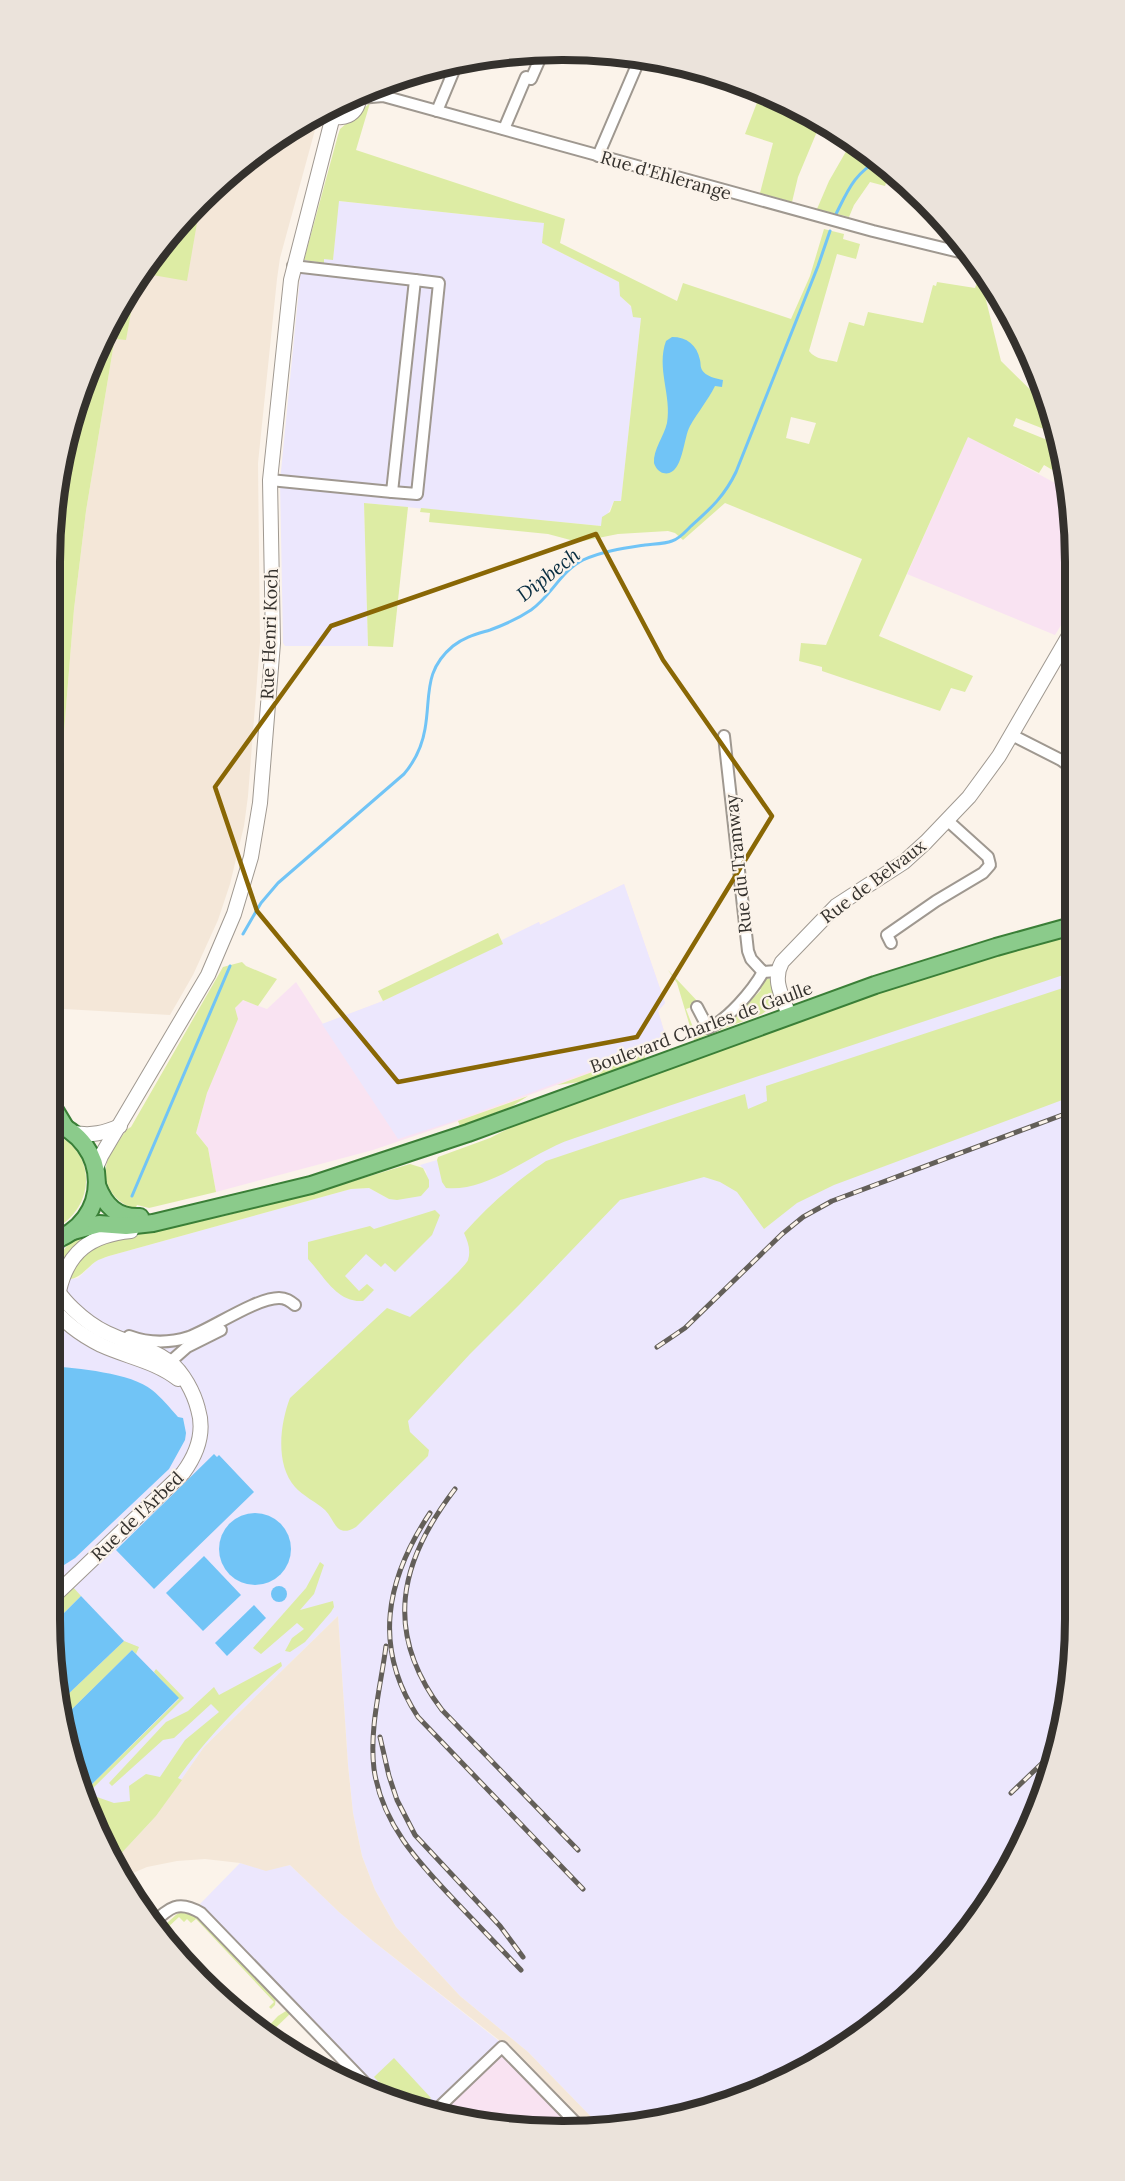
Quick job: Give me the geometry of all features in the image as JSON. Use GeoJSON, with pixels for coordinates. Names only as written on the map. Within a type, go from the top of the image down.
{"type":"FeatureCollection","features":[{"type":"Feature","properties":{"kind":"main road","name":"Boulevard Charles de Gaulle"},"geometry":{"type":"LineString","coordinates":[[61,1238],[99,1224],[126,1226],[153,1223],[311,1185],[468,1133],[875,985],[1065,928]]}},
{"type":"Feature","properties":{"kind":"main road"},"geometry":{"type":"LineString","coordinates":[[61,1238],[85,1218],[93,1203],[97,1185],[96,1168],[84,1143],[63,1127]]}},
{"type":"Feature","properties":{"kind":"main road","name":"Boulevard Charles de Gaulle"},"geometry":{"type":"LineString","coordinates":[[97,1185],[103,1200],[110,1209],[122,1215],[136,1217],[185,1209],[309,1178],[345,1172]]}},
{"type":"Feature","properties":{"kind":"street"},"geometry":{"type":"LineString","coordinates":[[504,129],[526,77],[531,79],[539,61]]}},
{"type":"Feature","properties":{"kind":"street"},"geometry":{"type":"LineString","coordinates":[[598,156],[636,65]]}},
{"type":"Feature","properties":{"kind":"street"},"geometry":{"type":"LineString","coordinates":[[436,111],[453,72]]}},
{"type":"Feature","properties":{"kind":"street","name":"Rue d'Ehlerange"},"geometry":{"type":"LineString","coordinates":[[376,96],[383,96],[873,231],[956,251]]}},
{"type":"Feature","properties":{"kind":"street"},"geometry":{"type":"LineString","coordinates":[[334,115],[339,118],[351,114],[359,103]]}},
{"type":"Feature","properties":{"kind":"street","name":"Rue Henri Koch"},"geometry":{"type":"LineString","coordinates":[[96,1168],[208,975],[234,914],[251,857],[260,803],[273,643],[270,480],[293,266],[328,118]]}},
{"type":"Feature","properties":{"kind":"street"},"geometry":{"type":"LineString","coordinates":[[270,480],[417,494],[439,283],[293,266]]}},
{"type":"Feature","properties":{"kind":"street"},"geometry":{"type":"LineString","coordinates":[[392,492],[415,280]]}},
{"type":"Feature","properties":{"kind":"street","name":"Rue de Belvaux"},"geometry":{"type":"LineString","coordinates":[[770,971],[782,962],[836,906],[904,862],[947,820],[984,778],[1012,735],[1065,642]]}},
{"type":"Feature","properties":{"kind":"street"},"geometry":{"type":"LineString","coordinates":[[1012,735],[1065,763]]}},
{"type":"Feature","properties":{"kind":"street","name":"Rue du Tramway"},"geometry":{"type":"LineString","coordinates":[[724,736],[748,951],[751,959],[770,971]]}},
{"type":"Feature","properties":{"kind":"street"},"geometry":{"type":"LineString","coordinates":[[891,943],[887,935],[936,901],[983,873],[990,865],[988,857],[947,820]]}},
{"type":"Feature","properties":{"kind":"street"},"geometry":{"type":"LineString","coordinates":[[697,1007],[708,1028],[721,1021],[770,971],[789,1015]]}},
{"type":"Feature","properties":{"kind":"street"},"geometry":{"type":"LineString","coordinates":[[63,1127],[89,1136],[120,1126]]}},
{"type":"Feature","properties":{"kind":"street","name":"Boulevard Charles de Gaulle"},"geometry":{"type":"LineString","coordinates":[[60,1288],[67,1265],[75,1254],[91,1242],[106,1235],[176,1224],[198,1214]]}},
{"type":"Feature","properties":{"kind":"street","name":"Rue de l'Arbed"},"geometry":{"type":"LineString","coordinates":[[60,1292],[101,1344],[163,1369],[188,1386]]}},
{"type":"Feature","properties":{"kind":"street"},"geometry":{"type":"LineString","coordinates":[[89,1330],[136,1339],[168,1341],[187,1338],[242,1310],[276,1298],[286,1298],[296,1305]]}},
{"type":"Feature","properties":{"kind":"street"},"geometry":{"type":"LineString","coordinates":[[170,1362],[187,1347],[230,1325],[266,1301]]}},
{"type":"Feature","properties":{"kind":"street","name":"Rue de l'Arbed"},"geometry":{"type":"LineString","coordinates":[[60,1315],[69,1325],[106,1333],[154,1352],[170,1362],[188,1386],[197,1405],[201,1425],[198,1446],[189,1465],[60,1589]]}},
{"type":"Feature","properties":{"kind":"street"},"geometry":{"type":"LineString","coordinates":[[159,1917],[174,1907],[183,1906],[201,1913],[363,2080]]}},
{"type":"Feature","properties":{"kind":"street"},"geometry":{"type":"LineString","coordinates":[[440,2106],[502,2048],[574,2121]]}},
{"type":"Feature","properties":{"kind":"highlighted area"},"geometry":{"type":"Polygon","coordinates":[[[596,534],[663,660],[772,816],[637,1037],[398,1082],[257,911],[215,787],[331,626],[596,534]]]}},
{"type":"Feature","properties":{"kind":"shaded area"},"geometry":{"type":"Polygon","coordinates":[[[317,124],[280,258],[277,279],[258,463],[260,642],[244,826],[230,884],[218,920],[193,975],[170,1015],[64,1009],[61,769],[74,609],[86,511],[116,333],[127,311],[164,257],[207,207],[257,164],[317,124]]]}},
{"type":"Feature","properties":{"kind":"shaded area"},"geometry":{"type":"Polygon","coordinates":[[[338,201],[545,223],[542,243],[619,282],[623,298],[641,318],[621,502],[614,501],[602,526],[364,503],[368,646],[285,646],[283,643],[280,481],[301,268],[304,260],[324,263],[324,259],[333,259],[338,201]]]}},
{"type":"Feature","properties":{"kind":"shaded area"},"geometry":{"type":"Polygon","coordinates":[[[968,436],[1059,485],[1064,530],[1065,619],[1055,635],[907,574],[968,436]]]}},
{"type":"Feature","properties":{"kind":"shaded area"},"geometry":{"type":"Polygon","coordinates":[[[624,884],[665,1003],[658,1011],[668,1044],[373,1150],[216,1192],[208,1148],[196,1133],[235,1008],[242,1000],[267,1009],[296,982],[323,1024],[383,1001],[539,922],[540,925],[624,884]]]}},
{"type":"Feature","properties":{"kind":"shaded area"},"geometry":{"type":"Polygon","coordinates":[[[624,884],[665,1003],[658,1011],[667,1042],[451,1122],[398,1139],[322,1024],[383,1001],[503,943],[502,940],[539,922],[540,925],[624,884]]]}},
{"type":"Feature","properties":{"kind":"shaded area"},"geometry":{"type":"Polygon","coordinates":[[[1065,967],[1064,1651],[1055,1717],[1038,1780],[1027,1811],[998,1870],[961,1924],[918,1974],[868,2017],[814,2054],[755,2083],[693,2104],[628,2117],[594,2120],[528,2052],[460,1996],[396,1927],[375,1890],[362,1856],[353,1813],[338,1616],[204,1747],[156,1816],[119,1855],[98,1811],[77,1749],[64,1684],[61,1651],[60,1247],[68,1244],[61,1254],[62,1277],[78,1278],[97,1260],[109,1256],[351,1189],[369,1188],[389,1199],[429,1187],[426,1171],[420,1165],[437,1160],[441,1174],[1065,967]]]}},
{"type":"Feature","properties":{"kind":"shaded area"},"geometry":{"type":"Polygon","coordinates":[[[338,1616],[353,1813],[362,1856],[375,1890],[396,1927],[460,1996],[528,2052],[594,2120],[579,2120],[499,2040],[373,1941],[290,1865],[266,1871],[240,1863],[205,1859],[177,1861],[147,1867],[130,1874],[119,1855],[156,1816],[204,1747],[338,1616]]]}},
{"type":"Feature","properties":{"kind":"shaded area"},"geometry":{"type":"Polygon","coordinates":[[[240,1863],[266,1870],[290,1865],[373,1941],[504,2045],[440,2106],[370,2083],[363,2080],[334,2043],[200,1904],[240,1863]]]}},
{"type":"Feature","properties":{"kind":"shaded area"},"geometry":{"type":"Polygon","coordinates":[[[504,2045],[579,2120],[497,2117],[440,2106],[504,2045]]]}},
{"type":"Feature","properties":{"kind":"green space"},"geometry":{"type":"Polygon","coordinates":[[[758,99],[818,129],[798,177],[792,202],[760,193],[773,143],[745,134],[758,99]]]}},
{"type":"Feature","properties":{"kind":"green space"},"geometry":{"type":"Polygon","coordinates":[[[370,103],[356,150],[565,219],[560,243],[677,301],[683,283],[791,319],[810,276],[824,229],[844,234],[843,239],[860,244],[856,259],[837,254],[809,351],[822,359],[837,362],[849,322],[864,326],[868,312],[923,323],[933,285],[936,286],[937,282],[975,288],[978,280],[986,292],[1001,361],[1036,395],[1047,430],[1016,418],[1013,426],[1050,441],[1057,472],[1044,465],[1039,473],[968,437],[879,636],[973,676],[965,692],[951,688],[940,711],[822,671],[822,667],[799,661],[801,643],[826,645],[862,559],[725,503],[683,540],[675,533],[668,531],[618,534],[578,542],[548,534],[429,522],[430,513],[420,512],[421,508],[601,526],[602,517],[610,512],[614,501],[621,501],[641,318],[633,317],[631,306],[620,296],[619,282],[542,243],[544,223],[339,201],[333,260],[324,259],[324,263],[304,260],[340,129],[370,103]],[[791,417],[786,438],[809,444],[816,423],[791,417]]]}},
{"type":"Feature","properties":{"kind":"green space"},"geometry":{"type":"Polygon","coordinates":[[[847,149],[887,179],[885,186],[870,182],[854,205],[849,217],[817,209],[829,181],[847,149]]]}},
{"type":"Feature","properties":{"kind":"green space"},"geometry":{"type":"Polygon","coordinates":[[[196,219],[197,223],[187,281],[151,275],[196,219]]]}},
{"type":"Feature","properties":{"kind":"green space"},"geometry":{"type":"Polygon","coordinates":[[[133,302],[126,340],[117,339],[119,326],[133,302]]]}},
{"type":"Feature","properties":{"kind":"green space"},"geometry":{"type":"Polygon","coordinates":[[[116,333],[86,511],[74,609],[61,769],[64,1033],[60,1039],[60,562],[69,485],[81,421],[98,370],[116,333]]]}},
{"type":"Feature","properties":{"kind":"green space"},"geometry":{"type":"Polygon","coordinates":[[[364,503],[408,507],[393,647],[368,646],[364,503]]]}},
{"type":"Feature","properties":{"kind":"green space"},"geometry":{"type":"Polygon","coordinates":[[[498,933],[503,944],[383,1001],[378,991],[498,933]]]}},
{"type":"Feature","properties":{"kind":"green space"},"geometry":{"type":"Polygon","coordinates":[[[1065,936],[1065,974],[572,1139],[479,1184],[462,1188],[446,1188],[442,1182],[438,1157],[490,1138],[531,1117],[874,994],[1065,936]]]}},
{"type":"Feature","properties":{"kind":"green space"},"geometry":{"type":"Polygon","coordinates":[[[242,962],[246,966],[277,979],[258,1006],[243,1000],[235,1008],[238,1019],[207,1093],[196,1133],[208,1148],[216,1192],[149,1208],[137,1205],[135,1209],[128,1206],[111,1192],[108,1185],[106,1170],[109,1156],[124,1133],[131,1127],[223,967],[242,962]]]}},
{"type":"Feature","properties":{"kind":"green space"},"geometry":{"type":"Polygon","coordinates":[[[668,970],[700,1004],[686,1009],[694,1030],[700,1027],[702,1030],[721,1021],[726,1026],[761,990],[757,986],[765,978],[771,979],[773,1003],[762,1014],[694,1040],[677,983],[668,970]]]}},
{"type":"Feature","properties":{"kind":"green space"},"geometry":{"type":"Polygon","coordinates":[[[1065,987],[1065,1099],[834,1185],[797,1203],[764,1229],[737,1192],[720,1182],[704,1177],[620,1200],[408,1421],[410,1432],[429,1450],[428,1456],[356,1527],[340,1530],[325,1510],[295,1487],[284,1467],[281,1444],[290,1398],[387,1308],[410,1317],[432,1298],[468,1260],[469,1246],[464,1233],[523,1177],[546,1161],[745,1094],[748,1109],[767,1101],[766,1086],[1065,987]]]}},
{"type":"Feature","properties":{"kind":"green space"},"geometry":{"type":"Polygon","coordinates":[[[644,1053],[645,1058],[587,1081],[557,1085],[644,1053]]]}},
{"type":"Feature","properties":{"kind":"green space"},"geometry":{"type":"Polygon","coordinates":[[[528,1096],[511,1107],[460,1126],[458,1121],[528,1096]]]}},
{"type":"Feature","properties":{"kind":"green space"},"geometry":{"type":"Polygon","coordinates":[[[60,1138],[78,1152],[84,1166],[86,1181],[83,1196],[76,1210],[60,1225],[60,1138]]]}},
{"type":"Feature","properties":{"kind":"green space"},"geometry":{"type":"Polygon","coordinates":[[[410,1164],[423,1168],[429,1180],[429,1187],[421,1196],[397,1200],[389,1199],[369,1188],[351,1189],[109,1256],[97,1261],[78,1277],[68,1279],[60,1275],[61,1254],[68,1244],[81,1234],[176,1224],[224,1216],[313,1193],[410,1164]]]}},
{"type":"Feature","properties":{"kind":"green space"},"geometry":{"type":"Polygon","coordinates":[[[435,1210],[440,1215],[432,1235],[395,1272],[385,1263],[381,1267],[366,1254],[345,1276],[359,1291],[367,1284],[374,1290],[363,1301],[346,1298],[338,1293],[308,1259],[308,1242],[370,1226],[374,1229],[435,1210]]]}},
{"type":"Feature","properties":{"kind":"green space"},"geometry":{"type":"Polygon","coordinates":[[[320,1562],[324,1565],[314,1594],[300,1610],[333,1601],[334,1607],[331,1612],[305,1642],[290,1652],[285,1651],[292,1638],[304,1629],[297,1623],[261,1654],[253,1648],[306,1588],[320,1562]]]}},
{"type":"Feature","properties":{"kind":"green space"},"geometry":{"type":"Polygon","coordinates":[[[72,1586],[81,1596],[60,1617],[60,1598],[72,1586]]]}},
{"type":"Feature","properties":{"kind":"green space"},"geometry":{"type":"Polygon","coordinates":[[[124,1641],[139,1647],[136,1654],[132,1650],[69,1712],[66,1696],[124,1641]]]}},
{"type":"Feature","properties":{"kind":"green space"},"geometry":{"type":"Polygon","coordinates":[[[281,1662],[282,1666],[240,1705],[202,1747],[178,1778],[182,1780],[156,1816],[119,1855],[94,1800],[97,1797],[114,1803],[130,1801],[129,1786],[146,1774],[160,1777],[185,1740],[219,1712],[211,1704],[174,1738],[163,1740],[112,1786],[109,1783],[166,1722],[188,1711],[214,1687],[219,1695],[281,1662]]]}},
{"type":"Feature","properties":{"kind":"green space"},"geometry":{"type":"Polygon","coordinates":[[[156,1669],[184,1698],[91,1790],[89,1787],[179,1699],[154,1672],[156,1669]]]}},
{"type":"Feature","properties":{"kind":"green space"},"geometry":{"type":"Polygon","coordinates":[[[184,1911],[198,1917],[276,1997],[275,2005],[271,2009],[269,2007],[274,2002],[196,1919],[191,1923],[187,1919],[184,1922],[179,1917],[167,1928],[165,1925],[184,1911]]]}},
{"type":"Feature","properties":{"kind":"green space"},"geometry":{"type":"Polygon","coordinates":[[[286,2011],[292,2012],[274,2029],[269,2026],[286,2011]]]}},
{"type":"Feature","properties":{"kind":"green space"},"geometry":{"type":"Polygon","coordinates":[[[394,2058],[431,2098],[426,2102],[385,2088],[374,2077],[394,2058]]]}},
{"type":"Feature","properties":{"kind":"water"},"geometry":{"type":"Polygon","coordinates":[[[672,337],[682,338],[690,343],[699,355],[704,372],[711,377],[723,380],[722,387],[715,386],[690,426],[675,469],[670,473],[663,473],[655,466],[654,458],[667,423],[668,403],[663,372],[663,351],[666,341],[672,337]]]}},
{"type":"Feature","properties":{"kind":"water"},"geometry":{"type":"Polygon","coordinates":[[[60,1367],[118,1375],[143,1384],[159,1396],[178,1417],[183,1418],[186,1433],[185,1440],[169,1469],[75,1558],[60,1568],[60,1367]]]}},
{"type":"Feature","properties":{"kind":"water"},"geometry":{"type":"Polygon","coordinates":[[[214,1454],[217,1457],[219,1455],[254,1492],[154,1589],[116,1550],[214,1454]]]}},
{"type":"Feature","properties":{"kind":"water"},"geometry":{"type":"Polygon","coordinates":[[[255,1513],[269,1516],[281,1523],[288,1535],[291,1549],[288,1563],[281,1575],[269,1582],[255,1585],[241,1582],[229,1575],[222,1563],[219,1549],[222,1535],[229,1523],[241,1516],[255,1513]]]}},
{"type":"Feature","properties":{"kind":"water"},"geometry":{"type":"Polygon","coordinates":[[[204,1556],[241,1595],[203,1631],[166,1593],[204,1556]]]}},
{"type":"Feature","properties":{"kind":"water"},"geometry":{"type":"Polygon","coordinates":[[[279,1586],[285,1588],[287,1594],[285,1600],[279,1602],[273,1600],[271,1594],[273,1588],[279,1586]]]}},
{"type":"Feature","properties":{"kind":"water"},"geometry":{"type":"Polygon","coordinates":[[[81,1596],[124,1641],[66,1696],[61,1651],[60,1617],[81,1596]]]}},
{"type":"Feature","properties":{"kind":"water"},"geometry":{"type":"Polygon","coordinates":[[[254,1605],[266,1618],[227,1656],[215,1643],[254,1605]]]}},
{"type":"Feature","properties":{"kind":"water"},"geometry":{"type":"Polygon","coordinates":[[[132,1650],[179,1698],[89,1787],[77,1749],[69,1712],[132,1650]]]}},
{"type":"Feature","properties":{"kind":"waterway"},"geometry":{"type":"LineString","coordinates":[[836,214],[858,176],[870,166]]}},
{"type":"Feature","properties":{"kind":"waterway","name":"Dipbech"},"geometry":{"type":"LineString","coordinates":[[243,934],[261,903],[278,883],[408,769],[418,753],[424,736],[430,684],[443,655],[466,638],[506,624],[531,610],[568,570],[583,560],[614,550],[666,543],[677,539],[721,496],[736,472],[830,231]]}},
{"type":"Feature","properties":{"kind":"waterway"},"geometry":{"type":"LineString","coordinates":[[132,1196],[230,966]]}},
{"type":"Feature","properties":{"kind":"railway"},"geometry":{"type":"LineString","coordinates":[[657,1347],[685,1328],[782,1234],[803,1217],[832,1201],[1065,1114]]}},
{"type":"Feature","properties":{"kind":"railway"},"geometry":{"type":"LineString","coordinates":[[455,1489],[421,1543],[411,1570],[405,1598],[405,1625],[411,1653],[423,1681],[442,1710],[578,1850]]}},
{"type":"Feature","properties":{"kind":"railway"},"geometry":{"type":"LineString","coordinates":[[430,1513],[403,1563],[390,1614],[390,1639],[394,1665],[404,1691],[418,1717],[583,1889]]}},
{"type":"Feature","properties":{"kind":"railway"},"geometry":{"type":"LineString","coordinates":[[386,1646],[373,1738],[374,1769],[385,1808],[394,1826],[417,1858],[521,1970]]}},
{"type":"Feature","properties":{"kind":"railway"},"geometry":{"type":"LineString","coordinates":[[380,1737],[397,1800],[415,1835],[500,1926],[523,1957]]}},
{"type":"Feature","properties":{"kind":"railway"},"geometry":{"type":"LineString","coordinates":[[1011,1793],[1044,1761]]}}]}
